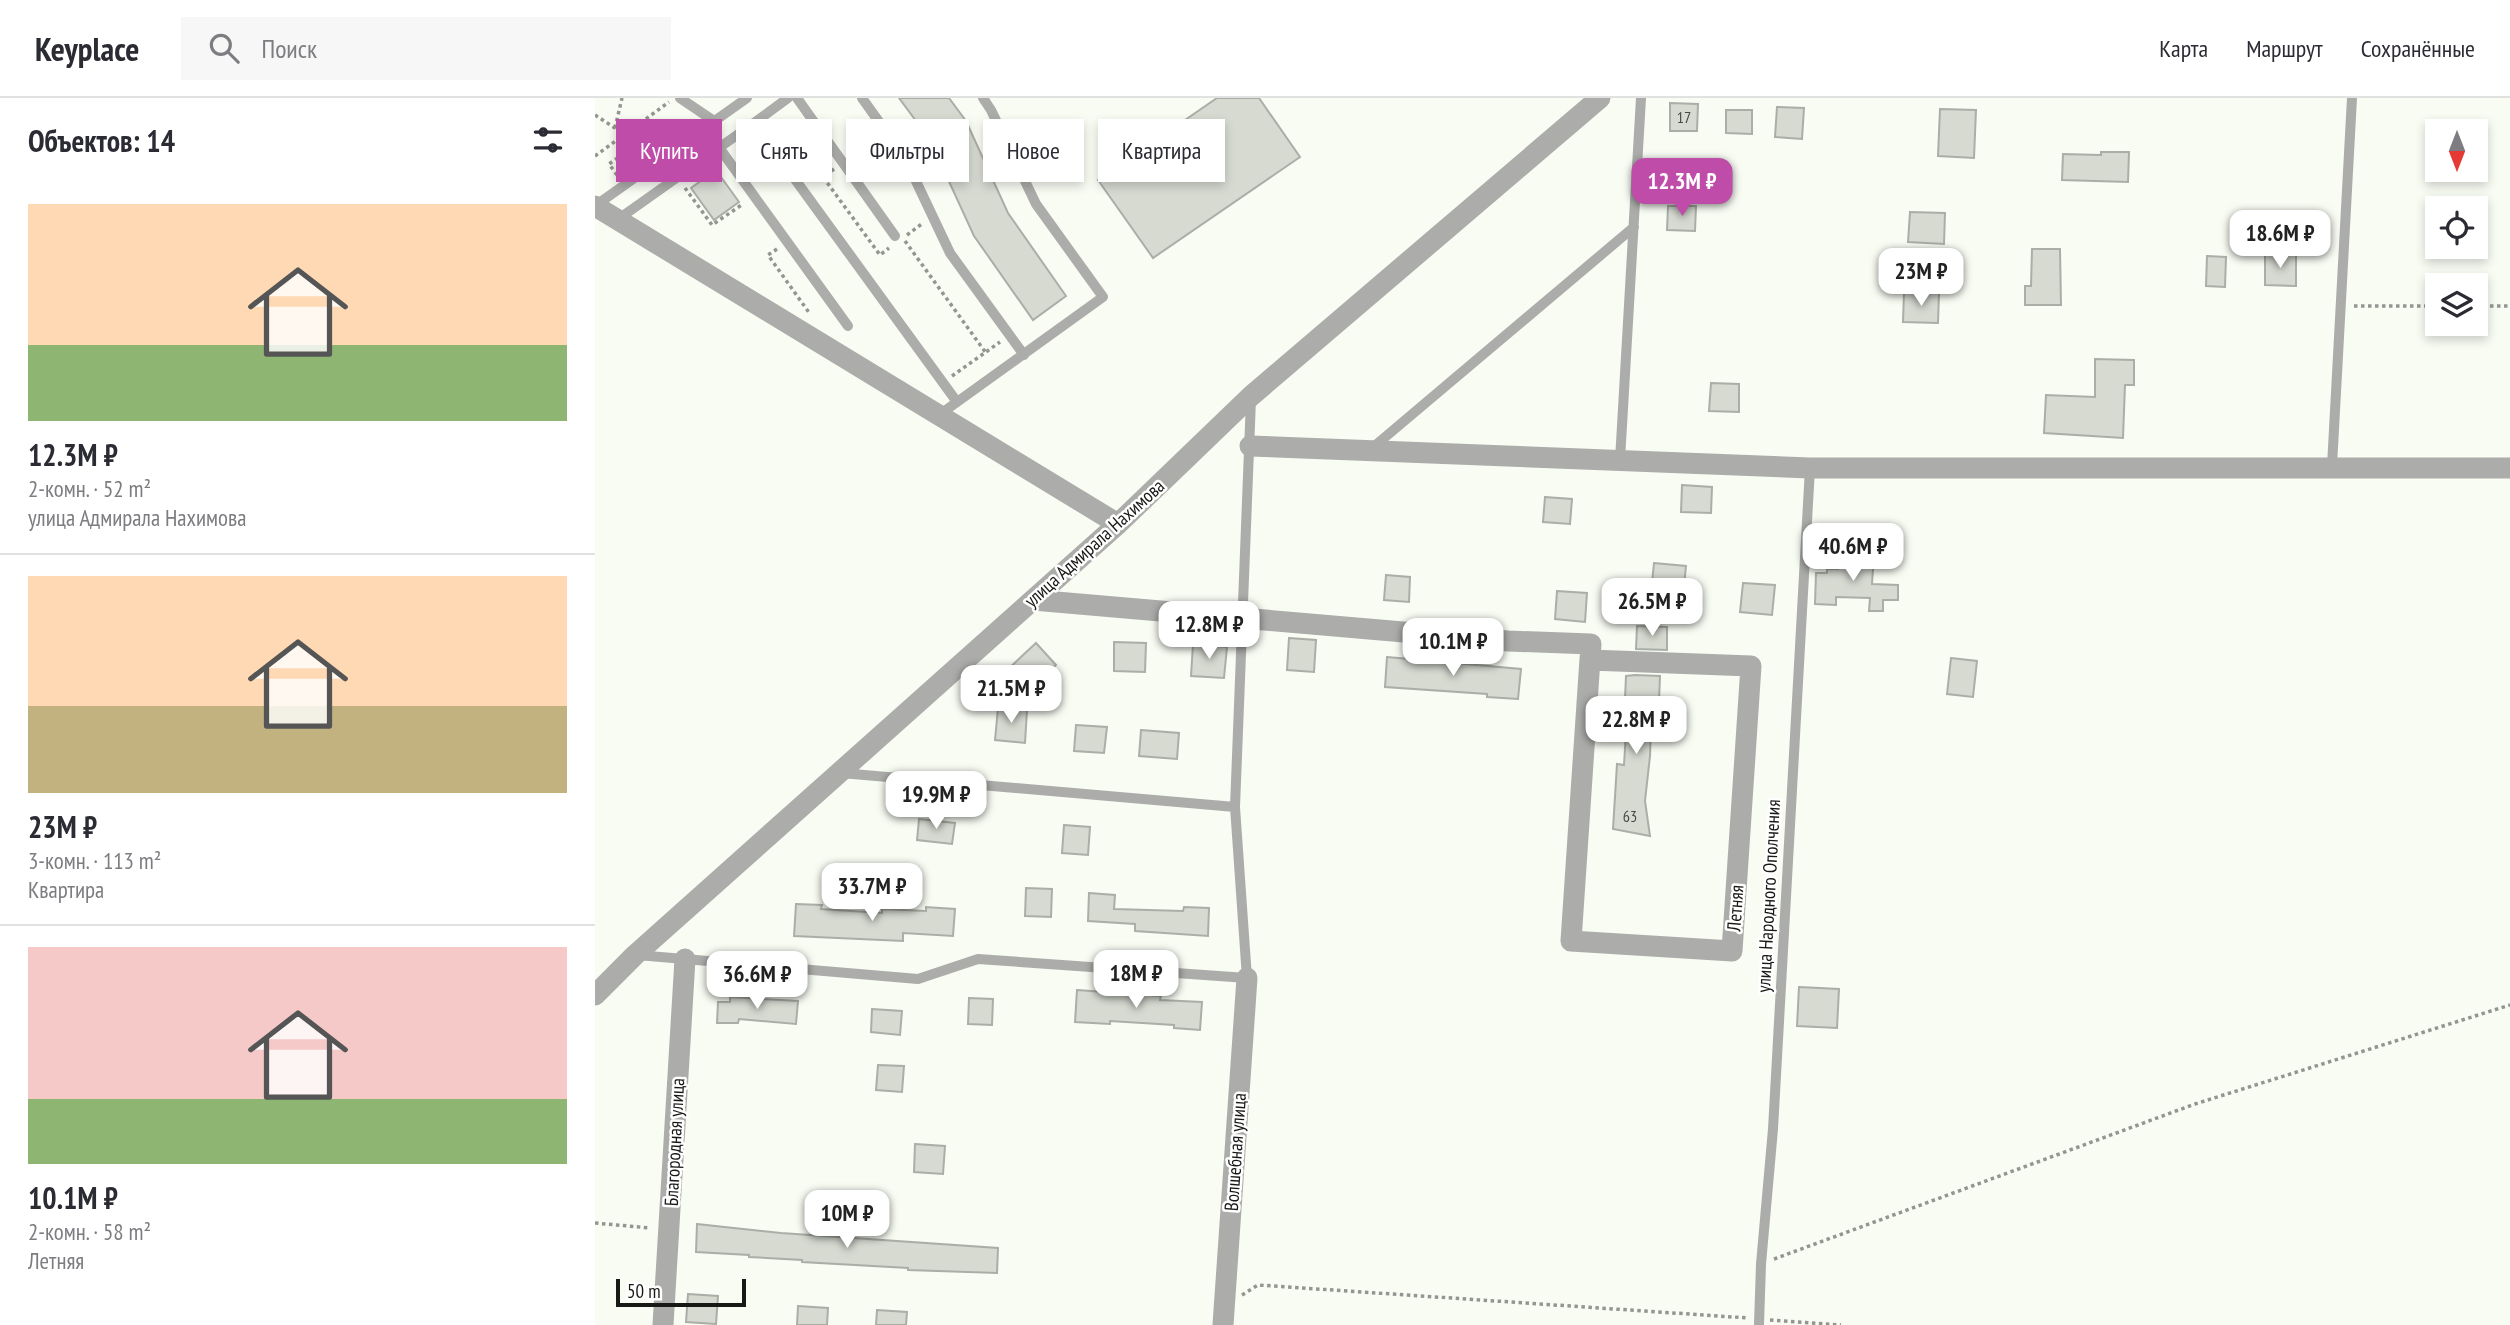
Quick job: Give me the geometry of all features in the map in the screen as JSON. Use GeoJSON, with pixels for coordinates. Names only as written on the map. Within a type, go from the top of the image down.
{"type":"FeatureCollection","features":[{"type":"Feature","properties":{"kind":"street","name":"улица Адмирала Нахимова"},"geometry":{"type":"LineString","coordinates":[[595,995],[635,955],[1118,524],[1251,396],[1600,98]]}},
{"type":"Feature","properties":{"kind":"street"},"geometry":{"type":"LineString","coordinates":[[595,206],[1118,524]]}},
{"type":"Feature","properties":{"kind":"street"},"geometry":{"type":"LineString","coordinates":[[1250,446],[1810,468],[2510,468]]}},
{"type":"Feature","properties":{"kind":"street"},"geometry":{"type":"LineString","coordinates":[[1033,600],[1508,641],[1591,644],[1590,660]]}},
{"type":"Feature","properties":{"kind":"street","name":"Летняя"},"geometry":{"type":"LineString","coordinates":[[1590,660],[1751,666],[1732,951],[1571,941],[1590,660]]}},
{"type":"Feature","properties":{"kind":"street","name":"Благородная улица"},"geometry":{"type":"LineString","coordinates":[[663,1325],[685,959]]}},
{"type":"Feature","properties":{"kind":"street","name":"Волшебная улица"},"geometry":{"type":"LineString","coordinates":[[1223,1316],[1247,978]]}},
{"type":"Feature","properties":{"kind":"lane"},"geometry":{"type":"LineString","coordinates":[[715,119],[731,102],[747,98]]}},
{"type":"Feature","properties":{"kind":"lane"},"geometry":{"type":"LineString","coordinates":[[758,119],[788,98]]}},
{"type":"Feature","properties":{"kind":"lane"},"geometry":{"type":"LineString","coordinates":[[797,98],[899,237]]}},
{"type":"Feature","properties":{"kind":"lane"},"geometry":{"type":"LineString","coordinates":[[862,98],[905,158],[950,253],[1024,355]]}},
{"type":"Feature","properties":{"kind":"lane"},"geometry":{"type":"LineString","coordinates":[[939,415],[1103,297],[1035,204],[983,98]]}},
{"type":"Feature","properties":{"kind":"lane"},"geometry":{"type":"LineString","coordinates":[[1620,460],[1641,98]]}},
{"type":"Feature","properties":{"kind":"lane"},"geometry":{"type":"LineString","coordinates":[[2332,466],[2352,98]]}},
{"type":"Feature","properties":{"kind":"lane"},"geometry":{"type":"LineString","coordinates":[[675,100],[701,119]]}},
{"type":"Feature","properties":{"kind":"lane"},"geometry":{"type":"LineString","coordinates":[[722,152],[848,326]]}},
{"type":"Feature","properties":{"kind":"lane"},"geometry":{"type":"LineString","coordinates":[[595,206],[629,182]]}},
{"type":"Feature","properties":{"kind":"lane"},"geometry":{"type":"LineString","coordinates":[[617,220],[671,182]]}},
{"type":"Feature","properties":{"kind":"lane"},"geometry":{"type":"LineString","coordinates":[[797,182],[957,402]]}},
{"type":"Feature","properties":{"kind":"lane"},"geometry":{"type":"LineString","coordinates":[[1369,450],[1634,228]]}},
{"type":"Feature","properties":{"kind":"lane"},"geometry":{"type":"LineString","coordinates":[[635,955],[918,979],[978,959],[1247,978],[1235,807],[1251,396]]}},
{"type":"Feature","properties":{"kind":"lane","name":"улица Народного Ополчения"},"geometry":{"type":"LineString","coordinates":[[1759,1322],[1761,1264],[1773,1129],[1810,468]]}},
{"type":"Feature","properties":{"kind":"lane"},"geometry":{"type":"LineString","coordinates":[[838,773],[1235,807]]}},
{"type":"Feature","properties":{"kind":"path"},"geometry":{"type":"LineString","coordinates":[[595,115],[615,128],[622,98]]}},
{"type":"Feature","properties":{"kind":"path"},"geometry":{"type":"LineString","coordinates":[[647,119],[675,100]]}},
{"type":"Feature","properties":{"kind":"path"},"geometry":{"type":"LineString","coordinates":[[595,156],[616,141]]}},
{"type":"Feature","properties":{"kind":"path"},"geometry":{"type":"LineString","coordinates":[[683,185],[712,225],[746,201]]}},
{"type":"Feature","properties":{"kind":"path"},"geometry":{"type":"LineString","coordinates":[[899,237],[986,352]]}},
{"type":"Feature","properties":{"kind":"path"},"geometry":{"type":"LineString","coordinates":[[779,247],[768,255],[811,316]]}},
{"type":"Feature","properties":{"kind":"path"},"geometry":{"type":"LineString","coordinates":[[2341,306],[2425,306]]}},
{"type":"Feature","properties":{"kind":"path"},"geometry":{"type":"LineString","coordinates":[[2488,306],[2510,306]]}},
{"type":"Feature","properties":{"kind":"path"},"geometry":{"type":"LineString","coordinates":[[943,383],[1010,335]]}},
{"type":"Feature","properties":{"kind":"path"},"geometry":{"type":"LineString","coordinates":[[1761,1264],[2195,1104],[2510,1005]]}},
{"type":"Feature","properties":{"kind":"path"},"geometry":{"type":"LineString","coordinates":[[595,1223],[669,1230]]}},
{"type":"Feature","properties":{"kind":"path"},"geometry":{"type":"LineString","coordinates":[[1223,1316],[1258,1285],[1759,1322],[1841,1325]]}},
{"type":"Feature","properties":{"kind":"building"},"geometry":{"type":"Polygon","coordinates":[[[899,98],[949,98],[965,119],[914,119],[899,98]]]}},
{"type":"Feature","properties":{"kind":"building"},"geometry":{"type":"Polygon","coordinates":[[[1217,98],[1259,98],[1300,157],[1153,258],[1099,182],[1225,182],[1225,119],[1187,119],[1217,98]]]}},
{"type":"Feature","properties":{"kind":"building"},"geometry":{"type":"Polygon","coordinates":[[[1670,103],[1698,104],[1697,131],[1670,131],[1670,103]]]}},
{"type":"Feature","properties":{"kind":"building"},"geometry":{"type":"Polygon","coordinates":[[[1777,107],[1804,108],[1802,139],[1775,137],[1777,107]]]}},
{"type":"Feature","properties":{"kind":"building"},"geometry":{"type":"Polygon","coordinates":[[[1940,109],[1976,110],[1974,158],[1938,156],[1940,109]]]}},
{"type":"Feature","properties":{"kind":"building"},"geometry":{"type":"Polygon","coordinates":[[[1726,110],[1752,110],[1752,134],[1726,133],[1726,110]]]}},
{"type":"Feature","properties":{"kind":"building"},"geometry":{"type":"Polygon","coordinates":[[[969,128],[983,158],[983,182],[994,182],[1008,213],[1066,296],[1033,320],[974,236],[949,182],[969,182],[969,128]]]}},
{"type":"Feature","properties":{"kind":"building"},"geometry":{"type":"Polygon","coordinates":[[[2101,152],[2129,152],[2128,182],[2062,180],[2063,154],[2101,155],[2101,152]]]}},
{"type":"Feature","properties":{"kind":"building"},"geometry":{"type":"Polygon","coordinates":[[[722,178],[739,202],[714,220],[691,188],[699,182],[722,182],[722,178]]]}},
{"type":"Feature","properties":{"kind":"building"},"geometry":{"type":"Polygon","coordinates":[[[1668,206],[1696,206],[1695,231],[1667,230],[1668,206]]]}},
{"type":"Feature","properties":{"kind":"building"},"geometry":{"type":"Polygon","coordinates":[[[1910,212],[1945,213],[1944,244],[1908,242],[1910,212]]]}},
{"type":"Feature","properties":{"kind":"building"},"geometry":{"type":"Polygon","coordinates":[[[2032,249],[2060,249],[2061,305],[2025,305],[2025,286],[2031,286],[2032,249]]]}},
{"type":"Feature","properties":{"kind":"building"},"geometry":{"type":"Polygon","coordinates":[[[2265,254],[2296,255],[2296,286],[2265,285],[2265,254]]]}},
{"type":"Feature","properties":{"kind":"building"},"geometry":{"type":"Polygon","coordinates":[[[2207,256],[2226,257],[2225,287],[2206,286],[2207,256]]]}},
{"type":"Feature","properties":{"kind":"building"},"geometry":{"type":"Polygon","coordinates":[[[1904,292],[1939,293],[1938,323],[1903,322],[1904,292]]]}},
{"type":"Feature","properties":{"kind":"building"},"geometry":{"type":"Polygon","coordinates":[[[2095,359],[2134,360],[2134,385],[2125,385],[2123,438],[2044,433],[2046,395],[2095,397],[2095,359]]]}},
{"type":"Feature","properties":{"kind":"building"},"geometry":{"type":"Polygon","coordinates":[[[1711,383],[1739,384],[1739,412],[1709,411],[1711,383]]]}},
{"type":"Feature","properties":{"kind":"building"},"geometry":{"type":"Polygon","coordinates":[[[1682,485],[1712,487],[1711,513],[1681,512],[1682,485]]]}},
{"type":"Feature","properties":{"kind":"building"},"geometry":{"type":"Polygon","coordinates":[[[1545,497],[1572,499],[1570,524],[1543,522],[1545,497]]]}},
{"type":"Feature","properties":{"kind":"building"},"geometry":{"type":"Polygon","coordinates":[[[1839,553],[1874,554],[1872,584],[1898,585],[1898,600],[1883,600],[1883,611],[1869,611],[1870,598],[1836,597],[1836,605],[1815,604],[1816,573],[1838,569],[1839,553]]]}},
{"type":"Feature","properties":{"kind":"building"},"geometry":{"type":"Polygon","coordinates":[[[1654,563],[1686,566],[1683,595],[1651,593],[1654,563]]]}},
{"type":"Feature","properties":{"kind":"building"},"geometry":{"type":"Polygon","coordinates":[[[1386,575],[1410,577],[1409,602],[1384,600],[1386,575]]]}},
{"type":"Feature","properties":{"kind":"building"},"geometry":{"type":"Polygon","coordinates":[[[1743,583],[1775,585],[1772,615],[1740,612],[1743,583]]]}},
{"type":"Feature","properties":{"kind":"building"},"geometry":{"type":"Polygon","coordinates":[[[1557,591],[1587,593],[1585,622],[1555,619],[1557,591]]]}},
{"type":"Feature","properties":{"kind":"building"},"geometry":{"type":"Polygon","coordinates":[[[1637,626],[1667,627],[1667,650],[1636,649],[1637,626]]]}},
{"type":"Feature","properties":{"kind":"building"},"geometry":{"type":"Polygon","coordinates":[[[1289,638],[1316,640],[1314,672],[1287,670],[1289,638]]]}},
{"type":"Feature","properties":{"kind":"building"},"geometry":{"type":"Polygon","coordinates":[[[1114,642],[1146,643],[1145,672],[1114,671],[1114,642]]]}},
{"type":"Feature","properties":{"kind":"building"},"geometry":{"type":"Polygon","coordinates":[[[1036,643],[1056,665],[1026,692],[1006,671],[1036,643]]]}},
{"type":"Feature","properties":{"kind":"building"},"geometry":{"type":"Polygon","coordinates":[[[1193,644],[1227,647],[1224,678],[1191,676],[1193,644]]]}},
{"type":"Feature","properties":{"kind":"building"},"geometry":{"type":"Polygon","coordinates":[[[1387,657],[1521,669],[1518,699],[1487,697],[1487,694],[1385,687],[1387,657]]]}},
{"type":"Feature","properties":{"kind":"building"},"geometry":{"type":"Polygon","coordinates":[[[1951,658],[1977,661],[1973,697],[1947,694],[1951,658]]]}},
{"type":"Feature","properties":{"kind":"building"},"geometry":{"type":"Polygon","coordinates":[[[1626,676],[1660,676],[1659,701],[1652,700],[1645,801],[1650,836],[1613,829],[1617,764],[1624,765],[1628,699],[1625,699],[1626,676]]]}},
{"type":"Feature","properties":{"kind":"building"},"geometry":{"type":"Polygon","coordinates":[[[998,708],[1027,710],[1025,743],[995,740],[998,708]]]}},
{"type":"Feature","properties":{"kind":"building"},"geometry":{"type":"Polygon","coordinates":[[[1076,725],[1107,727],[1104,753],[1074,751],[1076,725]]]}},
{"type":"Feature","properties":{"kind":"building"},"geometry":{"type":"Polygon","coordinates":[[[1141,730],[1179,733],[1177,759],[1139,756],[1141,730]]]}},
{"type":"Feature","properties":{"kind":"building"},"geometry":{"type":"Polygon","coordinates":[[[919,819],[955,823],[952,844],[917,840],[919,819]]]}},
{"type":"Feature","properties":{"kind":"building"},"geometry":{"type":"Polygon","coordinates":[[[1064,825],[1090,827],[1088,855],[1062,853],[1064,825]]]}},
{"type":"Feature","properties":{"kind":"building"},"geometry":{"type":"Polygon","coordinates":[[[1026,888],[1052,889],[1051,917],[1025,916],[1026,888]]]}},
{"type":"Feature","properties":{"kind":"building"},"geometry":{"type":"Polygon","coordinates":[[[1089,893],[1115,895],[1114,909],[1183,911],[1184,907],[1209,908],[1208,936],[1135,931],[1135,924],[1088,921],[1089,893]]]}},
{"type":"Feature","properties":{"kind":"building"},"geometry":{"type":"Polygon","coordinates":[[[796,904],[822,905],[821,909],[882,913],[882,909],[955,909],[953,936],[903,933],[903,941],[794,936],[796,904]]]}},
{"type":"Feature","properties":{"kind":"building"},"geometry":{"type":"Polygon","coordinates":[[[1799,987],[1839,989],[1837,1028],[1797,1026],[1799,987]]]}},
{"type":"Feature","properties":{"kind":"building"},"geometry":{"type":"Polygon","coordinates":[[[1077,990],[1202,1002],[1200,1030],[1174,1028],[1174,1025],[1075,1022],[1077,990]]]}},
{"type":"Feature","properties":{"kind":"building"},"geometry":{"type":"Polygon","coordinates":[[[730,997],[798,1001],[796,1024],[739,1019],[738,1023],[717,1023],[718,1002],[730,1002],[730,997]]]}},
{"type":"Feature","properties":{"kind":"building"},"geometry":{"type":"Polygon","coordinates":[[[969,998],[993,999],[992,1025],[968,1024],[969,998]]]}},
{"type":"Feature","properties":{"kind":"building"},"geometry":{"type":"Polygon","coordinates":[[[872,1009],[902,1011],[900,1035],[871,1032],[872,1009]]]}},
{"type":"Feature","properties":{"kind":"building"},"geometry":{"type":"Polygon","coordinates":[[[878,1065],[904,1066],[902,1092],[876,1090],[878,1065]]]}},
{"type":"Feature","properties":{"kind":"building"},"geometry":{"type":"Polygon","coordinates":[[[915,1144],[945,1146],[943,1174],[914,1172],[915,1144]]]}},
{"type":"Feature","properties":{"kind":"building"},"geometry":{"type":"Polygon","coordinates":[[[697,1224],[781,1233],[998,1248],[997,1273],[908,1270],[696,1252],[697,1224]]]}},
{"type":"Feature","properties":{"kind":"building"},"geometry":{"type":"Polygon","coordinates":[[[688,1294],[718,1296],[716,1324],[686,1322],[688,1294]]]}},
{"type":"Feature","properties":{"kind":"building"},"geometry":{"type":"Polygon","coordinates":[[[798,1306],[828,1308],[827,1325],[797,1325],[798,1306]]]}},
{"type":"Feature","properties":{"kind":"building"},"geometry":{"type":"Polygon","coordinates":[[[877,1310],[907,1312],[906,1325],[876,1325],[877,1310]]]}}]}
